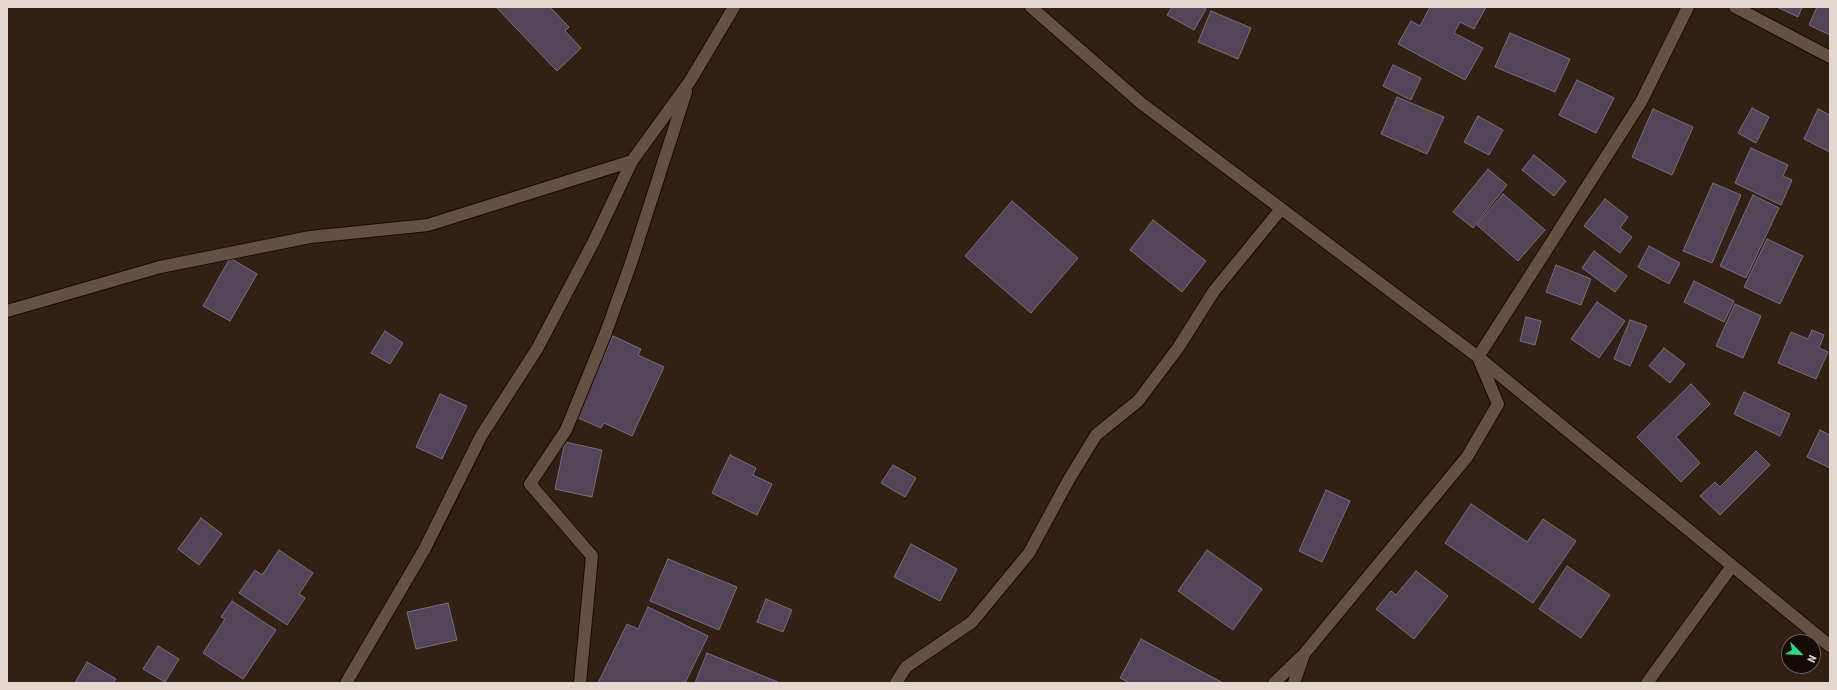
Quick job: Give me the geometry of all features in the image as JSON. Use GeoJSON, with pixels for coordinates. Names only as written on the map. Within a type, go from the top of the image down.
{"type":"FeatureCollection","features":[{"type":"Feature","properties":{"kind":"street"},"geometry":{"type":"LineString","coordinates":[[346,683],[424,550],[481,436],[537,349],[594,241],[632,161],[690,81],[734,7]]}},
{"type":"Feature","properties":{"kind":"street"},"geometry":{"type":"LineString","coordinates":[[1031,7],[1142,103],[1478,357],[1830,646]]}},
{"type":"Feature","properties":{"kind":"street"},"geometry":{"type":"LineString","coordinates":[[1478,357],[1641,102],[1688,7]]}},
{"type":"Feature","properties":{"kind":"street"},"geometry":{"type":"LineString","coordinates":[[1735,7],[1830,56]]}},
{"type":"Feature","properties":{"kind":"street"},"geometry":{"type":"LineString","coordinates":[[580,683],[592,556],[530,484],[566,430],[605,335],[631,263],[690,81]]}},
{"type":"Feature","properties":{"kind":"street"},"geometry":{"type":"LineString","coordinates":[[7,311],[160,268],[310,237],[428,225],[632,161]]}},
{"type":"Feature","properties":{"kind":"street"},"geometry":{"type":"LineString","coordinates":[[896,683],[906,667],[972,622],[1029,553],[1068,481],[1096,435],[1138,401],[1178,348],[1214,291],[1281,209]]}},
{"type":"Feature","properties":{"kind":"street"},"geometry":{"type":"LineString","coordinates":[[1274,683],[1304,654],[1462,463],[1479,437],[1498,404],[1478,357]]}},
{"type":"Feature","properties":{"kind":"street"},"geometry":{"type":"LineString","coordinates":[[1647,683],[1732,566]]}},
{"type":"Feature","properties":{"kind":"street"},"geometry":{"type":"LineString","coordinates":[[1294,683],[1304,654]]}},
{"type":"Feature","properties":{"kind":"building"},"geometry":{"type":"Polygon","coordinates":[[[496,7],[550,7],[569,27],[565,31],[581,48],[557,71],[496,7]]]}},
{"type":"Feature","properties":{"kind":"building"},"geometry":{"type":"Polygon","coordinates":[[[1172,7],[1202,7],[1206,9],[1194,30],[1167,15],[1172,7]]]}},
{"type":"Feature","properties":{"kind":"building"},"geometry":{"type":"Polygon","coordinates":[[[1430,7],[1486,7],[1474,29],[1460,22],[1454,33],[1483,48],[1465,80],[1398,44],[1411,21],[1420,26],[1430,7]]]}},
{"type":"Feature","properties":{"kind":"building"},"geometry":{"type":"Polygon","coordinates":[[[1777,7],[1802,7],[1798,17],[1777,7]]]}},
{"type":"Feature","properties":{"kind":"building"},"geometry":{"type":"Polygon","coordinates":[[[1817,7],[1830,7],[1830,35],[1809,25],[1817,7]]]}},
{"type":"Feature","properties":{"kind":"building"},"geometry":{"type":"Polygon","coordinates":[[[1211,11],[1251,28],[1238,59],[1198,42],[1211,11]]]}},
{"type":"Feature","properties":{"kind":"building"},"geometry":{"type":"Polygon","coordinates":[[[1510,33],[1570,59],[1555,92],[1495,67],[1510,33]]]}},
{"type":"Feature","properties":{"kind":"building"},"geometry":{"type":"Polygon","coordinates":[[[1393,65],[1421,78],[1411,100],[1383,86],[1393,65]]]}},
{"type":"Feature","properties":{"kind":"building"},"geometry":{"type":"Polygon","coordinates":[[[1577,80],[1614,98],[1596,133],[1559,115],[1577,80]]]}},
{"type":"Feature","properties":{"kind":"building"},"geometry":{"type":"Polygon","coordinates":[[[1397,97],[1444,117],[1427,154],[1381,134],[1397,97]]]}},
{"type":"Feature","properties":{"kind":"building"},"geometry":{"type":"Polygon","coordinates":[[[1752,108],[1769,117],[1756,143],[1738,133],[1752,108]]]}},
{"type":"Feature","properties":{"kind":"building"},"geometry":{"type":"Polygon","coordinates":[[[1653,109],[1693,127],[1672,175],[1632,157],[1653,109]]]}},
{"type":"Feature","properties":{"kind":"building"},"geometry":{"type":"Polygon","coordinates":[[[1818,109],[1830,115],[1830,152],[1804,139],[1818,109]]]}},
{"type":"Feature","properties":{"kind":"building"},"geometry":{"type":"Polygon","coordinates":[[[1478,116],[1503,130],[1489,155],[1464,142],[1478,116]]]}},
{"type":"Feature","properties":{"kind":"building"},"geometry":{"type":"Polygon","coordinates":[[[1751,148],[1788,165],[1783,176],[1792,180],[1781,205],[1735,183],[1751,148]]]}},
{"type":"Feature","properties":{"kind":"building"},"geometry":{"type":"Polygon","coordinates":[[[1534,155],[1566,181],[1554,196],[1522,170],[1534,155]]]}},
{"type":"Feature","properties":{"kind":"building"},"geometry":{"type":"Polygon","coordinates":[[[1488,169],[1507,185],[1473,228],[1453,212],[1488,169]]]}},
{"type":"Feature","properties":{"kind":"building"},"geometry":{"type":"Polygon","coordinates":[[[1713,183],[1741,195],[1712,263],[1683,251],[1713,183]]]}},
{"type":"Feature","properties":{"kind":"building"},"geometry":{"type":"Polygon","coordinates":[[[1503,194],[1545,230],[1518,261],[1477,225],[1503,194]]]}},
{"type":"Feature","properties":{"kind":"building"},"geometry":{"type":"Polygon","coordinates":[[[1753,195],[1779,208],[1746,278],[1720,266],[1753,195]]]}},
{"type":"Feature","properties":{"kind":"building"},"geometry":{"type":"Polygon","coordinates":[[[1605,199],[1628,217],[1620,228],[1632,237],[1620,253],[1584,226],[1605,199]]]}},
{"type":"Feature","properties":{"kind":"building"},"geometry":{"type":"Polygon","coordinates":[[[1012,201],[1078,258],[1031,313],[965,256],[1012,201]]]}},
{"type":"Feature","properties":{"kind":"building"},"geometry":{"type":"Polygon","coordinates":[[[1153,220],[1206,261],[1182,292],[1130,250],[1153,220]]]}},
{"type":"Feature","properties":{"kind":"building"},"geometry":{"type":"Polygon","coordinates":[[[1767,239],[1803,256],[1780,304],[1744,287],[1767,239]]]}},
{"type":"Feature","properties":{"kind":"building"},"geometry":{"type":"Polygon","coordinates":[[[1649,246],[1680,263],[1669,284],[1638,267],[1649,246]]]}},
{"type":"Feature","properties":{"kind":"building"},"geometry":{"type":"Polygon","coordinates":[[[1594,251],[1627,276],[1615,292],[1582,268],[1594,251]]]}},
{"type":"Feature","properties":{"kind":"building"},"geometry":{"type":"Polygon","coordinates":[[[230,258],[257,274],[230,321],[203,306],[230,258]]]}},
{"type":"Feature","properties":{"kind":"building"},"geometry":{"type":"Polygon","coordinates":[[[1556,265],[1591,279],[1581,305],[1546,292],[1556,265]]]}},
{"type":"Feature","properties":{"kind":"building"},"geometry":{"type":"Polygon","coordinates":[[[1694,281],[1734,301],[1724,322],[1684,302],[1694,281]]]}},
{"type":"Feature","properties":{"kind":"building"},"geometry":{"type":"Polygon","coordinates":[[[1597,302],[1625,321],[1599,358],[1571,339],[1597,302]]]}},
{"type":"Feature","properties":{"kind":"building"},"geometry":{"type":"Polygon","coordinates":[[[1735,304],[1761,316],[1743,358],[1716,346],[1735,304]]]}},
{"type":"Feature","properties":{"kind":"building"},"geometry":{"type":"Polygon","coordinates":[[[1526,317],[1541,321],[1535,345],[1520,341],[1526,317]]]}},
{"type":"Feature","properties":{"kind":"building"},"geometry":{"type":"Polygon","coordinates":[[[1630,320],[1647,326],[1630,366],[1614,359],[1630,320]]]}},
{"type":"Feature","properties":{"kind":"building"},"geometry":{"type":"Polygon","coordinates":[[[1812,330],[1824,335],[1819,348],[1828,352],[1816,379],[1778,363],[1791,332],[1808,339],[1812,330]]]}},
{"type":"Feature","properties":{"kind":"building"},"geometry":{"type":"Polygon","coordinates":[[[385,331],[403,343],[390,364],[371,353],[385,331]]]}},
{"type":"Feature","properties":{"kind":"building"},"geometry":{"type":"Polygon","coordinates":[[[613,336],[641,349],[638,355],[664,367],[632,436],[604,423],[601,428],[576,417],[613,336]]]}},
{"type":"Feature","properties":{"kind":"building"},"geometry":{"type":"Polygon","coordinates":[[[1664,348],[1685,364],[1670,383],[1649,366],[1664,348]]]}},
{"type":"Feature","properties":{"kind":"building"},"geometry":{"type":"Polygon","coordinates":[[[1691,384],[1710,404],[1676,437],[1700,463],[1681,482],[1637,437],[1691,384]]]}},
{"type":"Feature","properties":{"kind":"building"},"geometry":{"type":"Polygon","coordinates":[[[1744,392],[1790,414],[1780,436],[1734,414],[1744,392]]]}},
{"type":"Feature","properties":{"kind":"building"},"geometry":{"type":"Polygon","coordinates":[[[440,394],[467,406],[442,459],[416,447],[440,394]]]}},
{"type":"Feature","properties":{"kind":"building"},"geometry":{"type":"Polygon","coordinates":[[[1820,430],[1830,435],[1830,468],[1807,457],[1820,430]]]}},
{"type":"Feature","properties":{"kind":"building"},"geometry":{"type":"Polygon","coordinates":[[[565,442],[602,450],[592,497],[555,489],[565,442]]]}},
{"type":"Feature","properties":{"kind":"building"},"geometry":{"type":"Polygon","coordinates":[[[1756,451],[1770,465],[1720,515],[1700,496],[1715,482],[1720,487],[1756,451]]]}},
{"type":"Feature","properties":{"kind":"building"},"geometry":{"type":"Polygon","coordinates":[[[730,455],[756,468],[753,475],[772,484],[757,515],[712,493],[730,455]]]}},
{"type":"Feature","properties":{"kind":"building"},"geometry":{"type":"Polygon","coordinates":[[[893,465],[916,478],[905,497],[881,483],[893,465]]]}},
{"type":"Feature","properties":{"kind":"building"},"geometry":{"type":"Polygon","coordinates":[[[1326,490],[1350,501],[1322,562],[1299,551],[1326,490]]]}},
{"type":"Feature","properties":{"kind":"building"},"geometry":{"type":"Polygon","coordinates":[[[1471,504],[1527,542],[1543,519],[1576,541],[1533,603],[1445,543],[1471,504]]]}},
{"type":"Feature","properties":{"kind":"building"},"geometry":{"type":"Polygon","coordinates":[[[201,518],[222,534],[199,565],[178,549],[201,518]]]}},
{"type":"Feature","properties":{"kind":"building"},"geometry":{"type":"Polygon","coordinates":[[[911,544],[957,569],[940,601],[894,577],[911,544]]]}},
{"type":"Feature","properties":{"kind":"building"},"geometry":{"type":"Polygon","coordinates":[[[279,550],[313,573],[299,594],[305,598],[287,625],[239,593],[255,570],[262,575],[279,550]]]}},
{"type":"Feature","properties":{"kind":"building"},"geometry":{"type":"Polygon","coordinates":[[[1207,550],[1262,589],[1233,630],[1178,591],[1207,550]]]}},
{"type":"Feature","properties":{"kind":"building"},"geometry":{"type":"Polygon","coordinates":[[[668,559],[737,587],[719,630],[650,601],[668,559]]]}},
{"type":"Feature","properties":{"kind":"building"},"geometry":{"type":"Polygon","coordinates":[[[1567,566],[1610,595],[1581,638],[1539,609],[1567,566]]]}},
{"type":"Feature","properties":{"kind":"building"},"geometry":{"type":"Polygon","coordinates":[[[1416,571],[1448,596],[1414,639],[1376,609],[1391,591],[1396,595],[1416,571]]]}},
{"type":"Feature","properties":{"kind":"building"},"geometry":{"type":"Polygon","coordinates":[[[766,599],[792,610],[783,632],[757,622],[766,599]]]}},
{"type":"Feature","properties":{"kind":"building"},"geometry":{"type":"Polygon","coordinates":[[[232,601],[276,630],[243,679],[203,653],[225,619],[221,617],[232,601]]]}},
{"type":"Feature","properties":{"kind":"building"},"geometry":{"type":"Polygon","coordinates":[[[448,603],[457,640],[416,649],[407,612],[448,603]]]}},
{"type":"Feature","properties":{"kind":"building"},"geometry":{"type":"Polygon","coordinates":[[[648,607],[708,636],[685,683],[598,683],[627,624],[638,629],[648,607]]]}},
{"type":"Feature","properties":{"kind":"building"},"geometry":{"type":"Polygon","coordinates":[[[1141,639],[1223,683],[1130,683],[1120,678],[1141,639]]]}},
{"type":"Feature","properties":{"kind":"building"},"geometry":{"type":"Polygon","coordinates":[[[158,646],[179,659],[165,682],[143,669],[158,646]]]}},
{"type":"Feature","properties":{"kind":"building"},"geometry":{"type":"Polygon","coordinates":[[[707,653],[780,683],[695,683],[707,653]]]}},
{"type":"Feature","properties":{"kind":"building"},"geometry":{"type":"Polygon","coordinates":[[[87,662],[116,679],[113,683],[75,683],[87,662]]]}}]}
